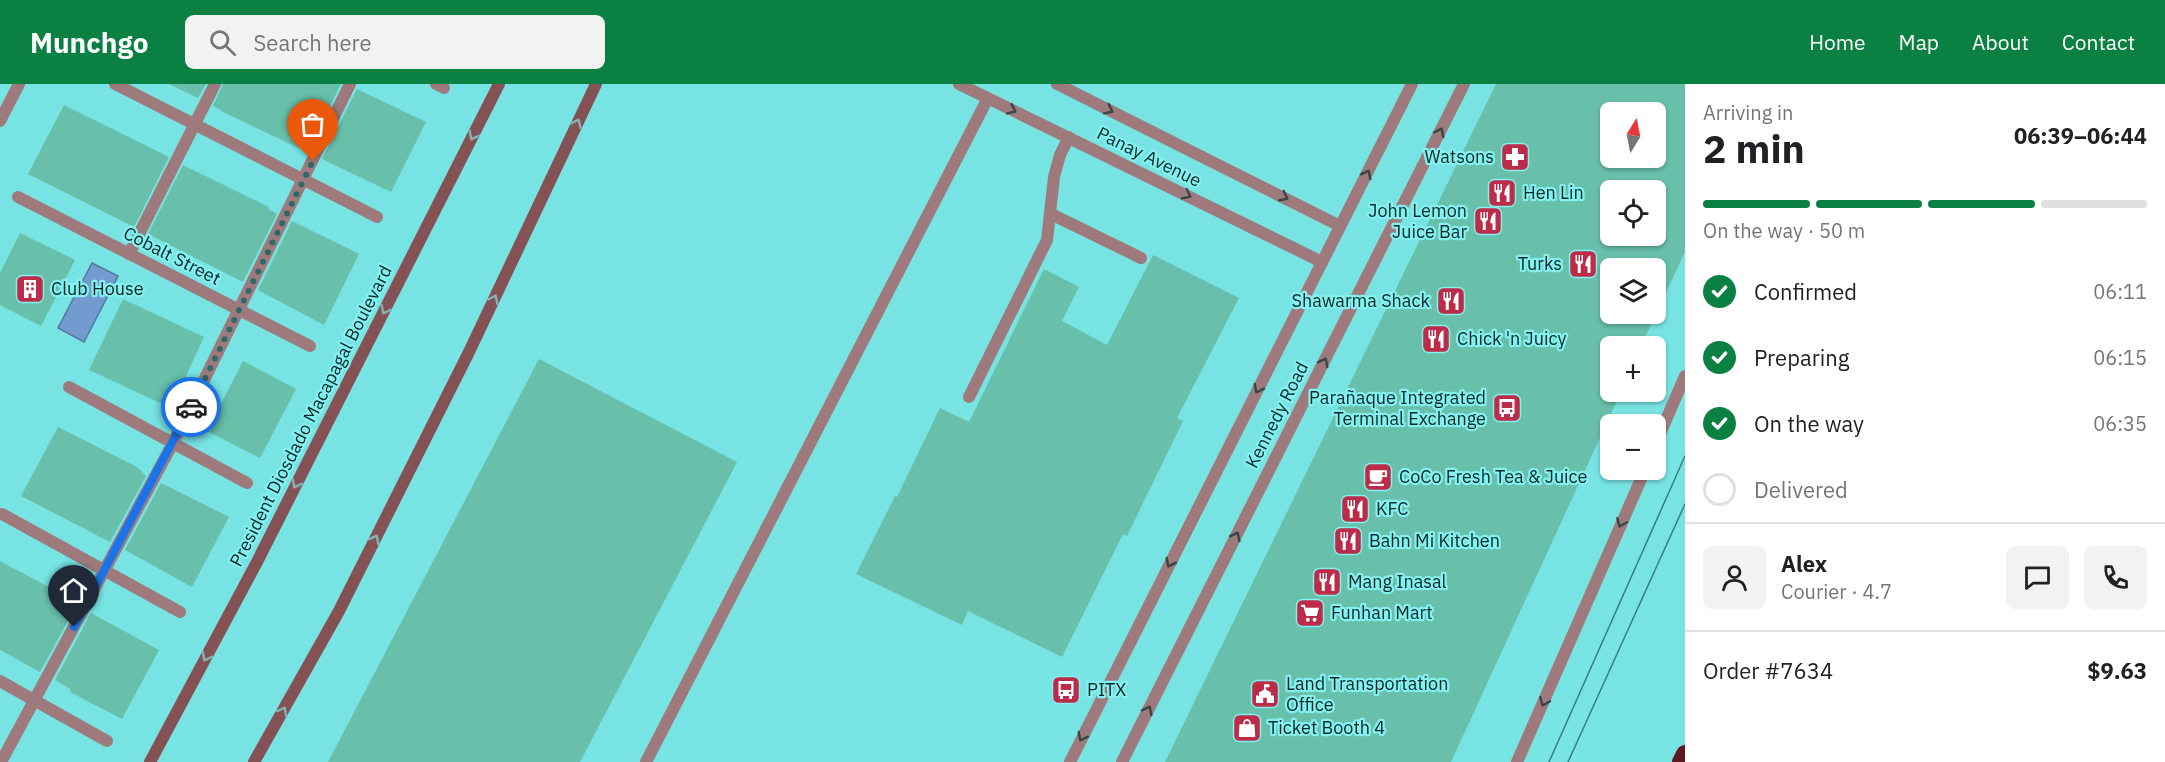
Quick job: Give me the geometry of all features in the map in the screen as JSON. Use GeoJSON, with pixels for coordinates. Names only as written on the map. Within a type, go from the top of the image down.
{"type":"FeatureCollection","features":[{"type":"Feature","properties":{"kind":"highway"},"geometry":{"type":"LineString","coordinates":[[1681,762],[1685,754]]}},
{"type":"Feature","properties":{"kind":"main road","name":"President Diosdado Macapagal Boulevard"},"geometry":{"type":"LineString","coordinates":[[150,762],[258,560],[499,84]]}},
{"type":"Feature","properties":{"kind":"main road"},"geometry":{"type":"LineString","coordinates":[[256,762],[344,601],[469,352],[596,84]]}},
{"type":"Feature","properties":{"kind":"street"},"geometry":{"type":"LineString","coordinates":[[0,121],[19,84]]}},
{"type":"Feature","properties":{"kind":"street"},"geometry":{"type":"LineString","coordinates":[[115,84],[377,218]]}},
{"type":"Feature","properties":{"kind":"street"},"geometry":{"type":"LineString","coordinates":[[129,254],[215,84]]}},
{"type":"Feature","properties":{"kind":"street"},"geometry":{"type":"LineString","coordinates":[[1,762],[173,443],[350,84]]}},
{"type":"Feature","properties":{"kind":"street","name":"Panay Avenue"},"geometry":{"type":"LineString","coordinates":[[959,84],[1322,262]]}},
{"type":"Feature","properties":{"kind":"street","name":"Panay Avenue"},"geometry":{"type":"LineString","coordinates":[[1057,84],[1340,226]]}},
{"type":"Feature","properties":{"kind":"street","name":"Kennedy Road"},"geometry":{"type":"LineString","coordinates":[[1070,762],[1412,84]]}},
{"type":"Feature","properties":{"kind":"street","name":"Kennedy Road"},"geometry":{"type":"LineString","coordinates":[[1122,762],[1464,84]]}},
{"type":"Feature","properties":{"kind":"street"},"geometry":{"type":"LineString","coordinates":[[645,762],[988,98]]}},
{"type":"Feature","properties":{"kind":"street"},"geometry":{"type":"LineString","coordinates":[[969,397],[1047,240],[1054,177],[1060,155],[1069,137]]}},
{"type":"Feature","properties":{"kind":"street","name":"Cobalt Street"},"geometry":{"type":"LineString","coordinates":[[18,197],[309,346]]}},
{"type":"Feature","properties":{"kind":"street"},"geometry":{"type":"LineString","coordinates":[[1051,214],[1141,258]]}},
{"type":"Feature","properties":{"kind":"street"},"geometry":{"type":"LineString","coordinates":[[1666,420],[1685,376]]}},
{"type":"Feature","properties":{"kind":"street"},"geometry":{"type":"LineString","coordinates":[[69,387],[247,483]]}},
{"type":"Feature","properties":{"kind":"street"},"geometry":{"type":"LineString","coordinates":[[1517,762],[1640,480]]}},
{"type":"Feature","properties":{"kind":"street"},"geometry":{"type":"LineString","coordinates":[[2,514],[180,612]]}},
{"type":"Feature","properties":{"kind":"street"},"geometry":{"type":"LineString","coordinates":[[0,681],[106,741]]}},
{"type":"Feature","properties":{"kind":"water"},"geometry":{"type":"Polygon","coordinates":[[[92,263],[118,276],[84,342],[58,328],[92,263]]]}},
{"type":"Feature","properties":{"kind":"building"},"geometry":{"type":"Polygon","coordinates":[[[169,84],[206,84],[198,98],[169,84]]]}},
{"type":"Feature","properties":{"kind":"building"},"geometry":{"type":"Polygon","coordinates":[[[223,84],[341,84],[307,152],[213,106],[223,84]]]}},
{"type":"Feature","properties":{"kind":"building","name":"Parañaque Integrated Terminal Exchange"},"geometry":{"type":"Polygon","coordinates":[[[1496,84],[1685,84],[1685,252],[1666,293],[1666,258],[1600,258],[1600,324],[1651,324],[1646,336],[1600,336],[1600,402],[1616,402],[1611,414],[1600,414],[1600,438],[1451,762],[1165,762],[1496,84]]]}},
{"type":"Feature","properties":{"kind":"building"},"geometry":{"type":"Polygon","coordinates":[[[357,89],[426,122],[391,192],[322,159],[357,89]]]}},
{"type":"Feature","properties":{"kind":"building"},"geometry":{"type":"Polygon","coordinates":[[[64,105],[169,157],[134,227],[28,174],[64,105]]]}},
{"type":"Feature","properties":{"kind":"building"},"geometry":{"type":"Polygon","coordinates":[[[183,165],[269,207],[268,209],[277,214],[243,282],[148,234],[183,165]]]}},
{"type":"Feature","properties":{"kind":"building"},"geometry":{"type":"Polygon","coordinates":[[[292,221],[359,254],[324,325],[258,290],[292,221]]]}},
{"type":"Feature","properties":{"kind":"building","name":"Club House"},"geometry":{"type":"Polygon","coordinates":[[[20,233],[75,260],[41,326],[0,305],[0,273],[20,233]]]}},
{"type":"Feature","properties":{"kind":"building"},"geometry":{"type":"Polygon","coordinates":[[[1153,255],[1239,298],[1177,418],[1183,421],[1127,536],[1123,534],[1062,657],[968,611],[962,625],[856,574],[895,496],[897,497],[940,408],[969,422],[1044,269],[1079,287],[1062,321],[1107,345],[1153,255]]]}},
{"type":"Feature","properties":{"kind":"building"},"geometry":{"type":"Polygon","coordinates":[[[123,299],[204,337],[171,408],[89,370],[123,299]]]}},
{"type":"Feature","properties":{"kind":"building"},"geometry":{"type":"Polygon","coordinates":[[[539,359],[737,462],[580,762],[328,762],[539,359]]]}},
{"type":"Feature","properties":{"kind":"building"},"geometry":{"type":"Polygon","coordinates":[[[243,361],[296,389],[260,458],[207,431],[243,361]]]}},
{"type":"Feature","properties":{"kind":"building"},"geometry":{"type":"Polygon","coordinates":[[[58,427],[137,467],[146,476],[110,542],[21,496],[58,427]]]}},
{"type":"Feature","properties":{"kind":"building"},"geometry":{"type":"Polygon","coordinates":[[[161,483],[229,517],[192,587],[125,550],[161,483]]]}},
{"type":"Feature","properties":{"kind":"building"},"geometry":{"type":"Polygon","coordinates":[[[0,561],[69,598],[67,601],[76,606],[40,672],[0,650],[0,561]]]}},
{"type":"Feature","properties":{"kind":"building"},"geometry":{"type":"Polygon","coordinates":[[[91,613],[159,650],[122,719],[70,692],[71,689],[55,680],[91,613]]]}},
{"type":"Feature","properties":{"kind":"tram line"},"geometry":{"type":"LineString","coordinates":[[1549,762],[1685,456]]}},
{"type":"Feature","properties":{"kind":"tram line"},"geometry":{"type":"LineString","coordinates":[[1568,762],[1685,504]]}},
{"type":"Feature","properties":{"kind":"way so far"},"geometry":{"type":"LineString","coordinates":[[191,407],[313,161]]}},
{"type":"Feature","properties":{"kind":"place","name":"Watsons"},"geometry":{"type":"Point","coordinates":[1515,157]}},
{"type":"Feature","properties":{"kind":"place","name":"Hen Lin"},"geometry":{"type":"Point","coordinates":[1502,193]}},
{"type":"Feature","properties":{"kind":"place","name":"John Lemon Juice Bar"},"geometry":{"type":"Point","coordinates":[1488,221]}},
{"type":"Feature","properties":{"kind":"place","name":"Turks"},"geometry":{"type":"Point","coordinates":[1583,264]}},
{"type":"Feature","properties":{"kind":"place","name":"Club House"},"geometry":{"type":"Point","coordinates":[30,289]}},
{"type":"Feature","properties":{"kind":"place","name":"Shawarma Shack"},"geometry":{"type":"Point","coordinates":[1451,301]}},
{"type":"Feature","properties":{"kind":"place","name":"Chick 'n Juicy"},"geometry":{"type":"Point","coordinates":[1436,339]}},
{"type":"Feature","properties":{"kind":"place","name":"Parañaque Integrated Terminal Exchange"},"geometry":{"type":"Point","coordinates":[1507,408]}},
{"type":"Feature","properties":{"kind":"place","name":"CoCo Fresh Tea & Juice"},"geometry":{"type":"Point","coordinates":[1378,477]}},
{"type":"Feature","properties":{"kind":"place","name":"KFC"},"geometry":{"type":"Point","coordinates":[1355,509]}},
{"type":"Feature","properties":{"kind":"place","name":"Bahn Mi Kitchen"},"geometry":{"type":"Point","coordinates":[1348,541]}},
{"type":"Feature","properties":{"kind":"place","name":"Mang Inasal"},"geometry":{"type":"Point","coordinates":[1327,582]}},
{"type":"Feature","properties":{"kind":"place","name":"Funhan Mart"},"geometry":{"type":"Point","coordinates":[1310,613]}},
{"type":"Feature","properties":{"kind":"place","name":"PITX"},"geometry":{"type":"Point","coordinates":[1066,690]}},
{"type":"Feature","properties":{"kind":"place","name":"Land Transportation Office"},"geometry":{"type":"Point","coordinates":[1265,694]}},
{"type":"Feature","properties":{"kind":"place","name":"Ticket Booth 4"},"geometry":{"type":"Point","coordinates":[1247,728]}},
{"type":"Feature","properties":{"kind":"route"},"geometry":{"type":"LineString","coordinates":[[74,627],[191,407]]}}]}
